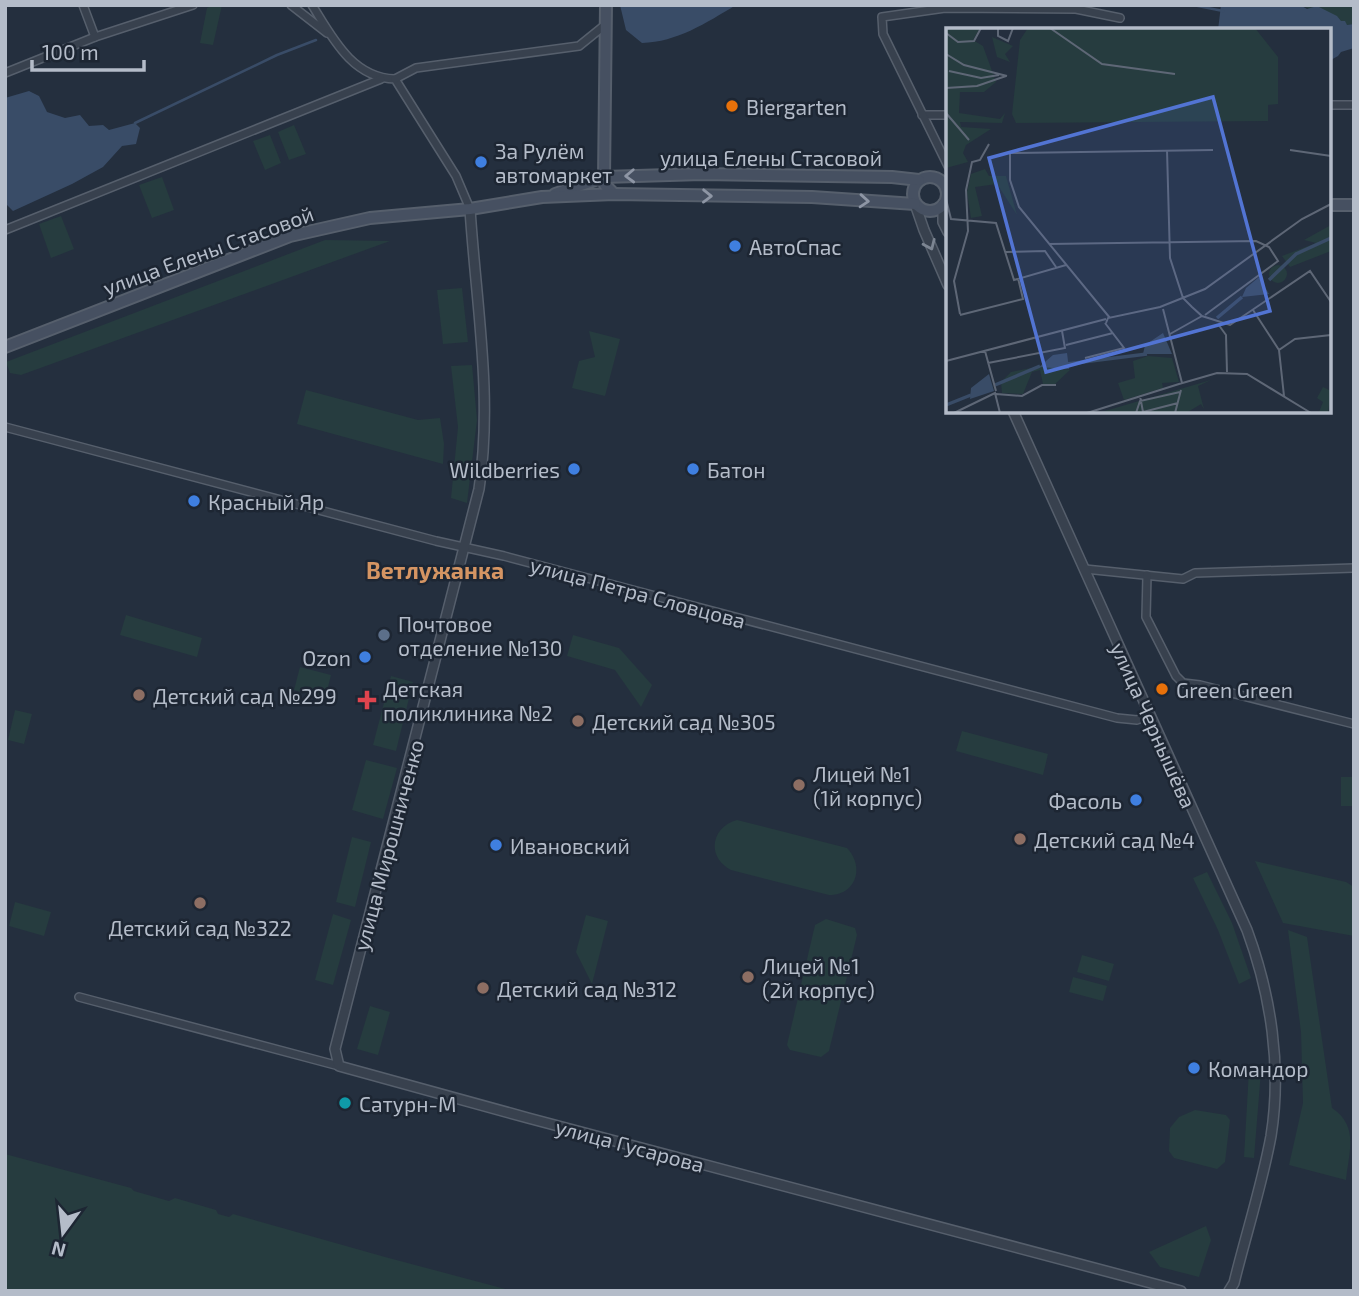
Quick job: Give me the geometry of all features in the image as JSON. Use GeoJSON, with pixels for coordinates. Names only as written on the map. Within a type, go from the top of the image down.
{"type":"FeatureCollection","features":[{"type":"Feature","properties":{"kind":"main road"},"geometry":{"type":"LineString","coordinates":[[606,5],[604,177],[605,184],[614,194]]}},
{"type":"Feature","properties":{"kind":"main road","name":"улица Елены Стасовой"},"geometry":{"type":"LineString","coordinates":[[542,197],[604,177],[726,174],[892,177],[919,180]]}},
{"type":"Feature","properties":{"kind":"main road"},"geometry":{"type":"LineString","coordinates":[[946,183],[935,177],[923,177],[913,188],[915,204],[919,208],[929,211],[946,204]]}},
{"type":"Feature","properties":{"kind":"main road","name":"улица Елены Стасовой"},"geometry":{"type":"LineString","coordinates":[[5,347],[290,236],[370,218],[470,209],[542,197],[614,194],[812,197],[915,204]]}},
{"type":"Feature","properties":{"kind":"main road"},"geometry":{"type":"LineString","coordinates":[[1331,205],[1354,205]]}},
{"type":"Feature","properties":{"kind":"street"},"geometry":{"type":"LineString","coordinates":[[83,5],[95,37]]}},
{"type":"Feature","properties":{"kind":"street"},"geometry":{"type":"LineString","coordinates":[[5,73],[95,37],[194,5]]}},
{"type":"Feature","properties":{"kind":"street"},"geometry":{"type":"LineString","coordinates":[[291,5],[331,35]]}},
{"type":"Feature","properties":{"kind":"street"},"geometry":{"type":"LineString","coordinates":[[312,5],[345,55],[360,68],[381,79]]}},
{"type":"Feature","properties":{"kind":"street"},"geometry":{"type":"LineString","coordinates":[[946,162],[883,34],[882,16],[945,8],[1024,8],[1076,9],[1120,18]]}},
{"type":"Feature","properties":{"kind":"street"},"geometry":{"type":"LineString","coordinates":[[5,230],[381,79],[395,79],[416,68],[579,46],[606,25]]}},
{"type":"Feature","properties":{"kind":"street"},"geometry":{"type":"LineString","coordinates":[[395,79],[456,176],[470,209]]}},
{"type":"Feature","properties":{"kind":"street"},"geometry":{"type":"LineString","coordinates":[[1331,105],[1354,105]]}},
{"type":"Feature","properties":{"kind":"street"},"geometry":{"type":"LineString","coordinates":[[922,115],[946,115]]}},
{"type":"Feature","properties":{"kind":"street"},"geometry":{"type":"LineString","coordinates":[[915,204],[946,280]]}},
{"type":"Feature","properties":{"kind":"street"},"geometry":{"type":"LineString","coordinates":[[946,204],[943,222],[946,228]]}},
{"type":"Feature","properties":{"kind":"street","name":"улица Мирошниченко"},"geometry":{"type":"LineString","coordinates":[[339,1066],[334,1049],[480,489],[486,402],[470,209]]}},
{"type":"Feature","properties":{"kind":"street","name":"улица Чернышёва"},"geometry":{"type":"LineString","coordinates":[[1014,413],[1247,930],[1262,969],[1270,1008],[1274,1096],[1271,1136],[1234,1283],[1228,1291]]}},
{"type":"Feature","properties":{"kind":"street","name":"улица Петра Словцова"},"geometry":{"type":"LineString","coordinates":[[5,427],[1117,718],[1137,720],[1149,715]]}},
{"type":"Feature","properties":{"kind":"street"},"geometry":{"type":"LineString","coordinates":[[1084,569],[1183,579],[1195,573],[1354,568]]}},
{"type":"Feature","properties":{"kind":"street"},"geometry":{"type":"LineString","coordinates":[[1147,575],[1146,617],[1176,676],[1183,683],[1354,724]]}},
{"type":"Feature","properties":{"kind":"street","name":"улица Гусарова"},"geometry":{"type":"LineString","coordinates":[[79,997],[1181,1291]]}},
{"type":"Feature","properties":{"kind":"green space"},"geometry":{"type":"Polygon","coordinates":[[[222,5],[213,45],[200,43],[207,8],[222,5]]]}},
{"type":"Feature","properties":{"kind":"green space"},"geometry":{"type":"Polygon","coordinates":[[[1300,5],[1354,5],[1354,24],[1347,25],[1300,5]]]}},
{"type":"Feature","properties":{"kind":"green space"},"geometry":{"type":"Polygon","coordinates":[[[294,125],[306,154],[289,160],[278,132],[294,125]]]}},
{"type":"Feature","properties":{"kind":"green space"},"geometry":{"type":"Polygon","coordinates":[[[270,135],[281,163],[265,170],[253,141],[270,135]]]}},
{"type":"Feature","properties":{"kind":"green space"},"geometry":{"type":"Polygon","coordinates":[[[162,177],[174,210],[152,218],[139,185],[162,177]]]}},
{"type":"Feature","properties":{"kind":"green space"},"geometry":{"type":"Polygon","coordinates":[[[61,216],[74,249],[51,258],[39,224],[61,216]]]}},
{"type":"Feature","properties":{"kind":"green space"},"geometry":{"type":"Polygon","coordinates":[[[325,240],[390,241],[21,375],[10,373],[6,362],[325,240]]]}},
{"type":"Feature","properties":{"kind":"green space"},"geometry":{"type":"Polygon","coordinates":[[[462,288],[468,342],[443,344],[437,290],[462,288]]]}},
{"type":"Feature","properties":{"kind":"green space"},"geometry":{"type":"Polygon","coordinates":[[[589,331],[620,339],[605,396],[572,388],[579,361],[595,357],[589,331]]]}},
{"type":"Feature","properties":{"kind":"green space"},"geometry":{"type":"Polygon","coordinates":[[[472,365],[477,420],[467,503],[451,498],[458,427],[451,366],[472,365]]]}},
{"type":"Feature","properties":{"kind":"green space"},"geometry":{"type":"Polygon","coordinates":[[[306,390],[418,420],[440,418],[444,444],[443,464],[297,424],[306,390]]]}},
{"type":"Feature","properties":{"kind":"green space"},"geometry":{"type":"Polygon","coordinates":[[[126,615],[202,638],[197,657],[120,635],[126,615]]]}},
{"type":"Feature","properties":{"kind":"green space"},"geometry":{"type":"Polygon","coordinates":[[[573,635],[619,648],[652,685],[641,707],[615,670],[567,656],[573,635]]]}},
{"type":"Feature","properties":{"kind":"green space"},"geometry":{"type":"Polygon","coordinates":[[[300,667],[331,675],[325,699],[294,690],[300,667]]]}},
{"type":"Feature","properties":{"kind":"green space"},"geometry":{"type":"Polygon","coordinates":[[[391,676],[413,682],[396,751],[373,745],[391,676]]]}},
{"type":"Feature","properties":{"kind":"green space"},"geometry":{"type":"Polygon","coordinates":[[[15,710],[32,714],[24,744],[8,740],[15,710]]]}},
{"type":"Feature","properties":{"kind":"green space"},"geometry":{"type":"Polygon","coordinates":[[[962,731],[1048,754],[1043,775],[956,751],[962,731]]]}},
{"type":"Feature","properties":{"kind":"green space"},"geometry":{"type":"Polygon","coordinates":[[[366,760],[397,768],[383,819],[352,810],[366,760]]]}},
{"type":"Feature","properties":{"kind":"green space"},"geometry":{"type":"Polygon","coordinates":[[[1341,777],[1354,777],[1354,806],[1341,806],[1341,777]]]}},
{"type":"Feature","properties":{"kind":"green space"},"geometry":{"type":"Polygon","coordinates":[[[737,820],[847,848],[856,863],[855,879],[846,890],[829,895],[731,870],[718,858],[715,843],[722,829],[737,820]]]}},
{"type":"Feature","properties":{"kind":"green space"},"geometry":{"type":"Polygon","coordinates":[[[352,837],[371,842],[355,907],[336,902],[352,837]]]}},
{"type":"Feature","properties":{"kind":"green space"},"geometry":{"type":"Polygon","coordinates":[[[1255,861],[1346,882],[1354,887],[1354,936],[1283,923],[1255,861]]]}},
{"type":"Feature","properties":{"kind":"green space"},"geometry":{"type":"Polygon","coordinates":[[[1207,872],[1232,923],[1251,978],[1239,984],[1218,930],[1193,878],[1207,872]]]}},
{"type":"Feature","properties":{"kind":"green space"},"geometry":{"type":"Polygon","coordinates":[[[15,902],[51,912],[44,936],[9,926],[15,902]]]}},
{"type":"Feature","properties":{"kind":"green space"},"geometry":{"type":"Polygon","coordinates":[[[333,914],[351,920],[333,985],[315,980],[333,914]]]}},
{"type":"Feature","properties":{"kind":"green space"},"geometry":{"type":"Polygon","coordinates":[[[586,915],[608,921],[592,984],[576,952],[586,915]]]}},
{"type":"Feature","properties":{"kind":"green space"},"geometry":{"type":"Polygon","coordinates":[[[826,919],[855,928],[857,935],[829,1051],[821,1057],[790,1050],[787,1045],[815,925],[826,919]]]}},
{"type":"Feature","properties":{"kind":"green space"},"geometry":{"type":"Polygon","coordinates":[[[1288,930],[1307,937],[1332,1108],[1346,1123],[1349,1131],[1346,1180],[1289,1165],[1303,1103],[1301,1032],[1288,930]]]}},
{"type":"Feature","properties":{"kind":"green space"},"geometry":{"type":"Polygon","coordinates":[[[1082,955],[1114,964],[1109,981],[1077,972],[1082,955]]]}},
{"type":"Feature","properties":{"kind":"green space"},"geometry":{"type":"Polygon","coordinates":[[[1073,977],[1107,986],[1103,1001],[1069,992],[1073,977]]]}},
{"type":"Feature","properties":{"kind":"green space"},"geometry":{"type":"Polygon","coordinates":[[[370,1006],[390,1012],[378,1055],[357,1049],[370,1006]]]}},
{"type":"Feature","properties":{"kind":"green space"},"geometry":{"type":"Polygon","coordinates":[[[1249,1070],[1261,1071],[1254,1158],[1244,1157],[1249,1070]]]}},
{"type":"Feature","properties":{"kind":"green space"},"geometry":{"type":"Polygon","coordinates":[[[1195,1110],[1226,1115],[1230,1120],[1225,1162],[1217,1169],[1174,1158],[1169,1151],[1170,1128],[1179,1117],[1195,1110]]]}},
{"type":"Feature","properties":{"kind":"green space"},"geometry":{"type":"Polygon","coordinates":[[[5,1154],[169,1201],[175,1198],[216,1210],[218,1214],[229,1217],[233,1214],[513,1291],[5,1291],[5,1154]]]}},
{"type":"Feature","properties":{"kind":"green space"},"geometry":{"type":"Polygon","coordinates":[[[1206,1226],[1211,1240],[1199,1277],[1160,1267],[1149,1252],[1206,1226]]]}},
{"type":"Feature","properties":{"kind":"water"},"geometry":{"type":"Polygon","coordinates":[[[620,5],[736,5],[679,35],[642,43],[626,30],[620,5]]]}},
{"type":"Feature","properties":{"kind":"water"},"geometry":{"type":"Polygon","coordinates":[[[1221,5],[1300,5],[1307,9],[1317,6],[1345,21],[1347,25],[1354,24],[1354,48],[1341,52],[1331,60],[1331,28],[1218,28],[1221,5]]]}},
{"type":"Feature","properties":{"kind":"water"},"geometry":{"type":"Polygon","coordinates":[[[29,91],[39,96],[47,112],[65,118],[80,115],[89,126],[103,125],[109,130],[135,123],[140,128],[136,144],[122,146],[103,167],[13,211],[5,203],[5,98],[29,91]]]}},
{"type":"Feature","properties":{"kind":"waterway"},"geometry":{"type":"LineString","coordinates":[[1193,5],[1223,11]]}},
{"type":"Feature","properties":{"kind":"waterway"},"geometry":{"type":"LineString","coordinates":[[135,123],[277,55],[316,40]]}},
{"type":"Feature","properties":{"kind":"place","name":"Biergarten"},"geometry":{"type":"Point","coordinates":[732,106]}},
{"type":"Feature","properties":{"kind":"place","name":"За Рулём автомаркет"},"geometry":{"type":"Point","coordinates":[481,162]}},
{"type":"Feature","properties":{"kind":"place","name":"АвтоСпас"},"geometry":{"type":"Point","coordinates":[735,246]}},
{"type":"Feature","properties":{"kind":"place","name":"Wildberries"},"geometry":{"type":"Point","coordinates":[574,469]}},
{"type":"Feature","properties":{"kind":"place","name":"Батон"},"geometry":{"type":"Point","coordinates":[693,469]}},
{"type":"Feature","properties":{"kind":"place","name":"Красный Яр"},"geometry":{"type":"Point","coordinates":[194,501]}},
{"type":"Feature","properties":{"kind":"place","name":"Почтовое отделение №130"},"geometry":{"type":"Point","coordinates":[384,635]}},
{"type":"Feature","properties":{"kind":"place","name":"Ozon"},"geometry":{"type":"Point","coordinates":[365,657]}},
{"type":"Feature","properties":{"kind":"place","name":"Green Green"},"geometry":{"type":"Point","coordinates":[1162,689]}},
{"type":"Feature","properties":{"kind":"place","name":"Детский сад №299"},"geometry":{"type":"Point","coordinates":[139,695]}},
{"type":"Feature","properties":{"kind":"place","name":"Детская поликлиника №2"},"geometry":{"type":"Point","coordinates":[367,700]}},
{"type":"Feature","properties":{"kind":"place","name":"Детский сад №305"},"geometry":{"type":"Point","coordinates":[578,721]}},
{"type":"Feature","properties":{"kind":"place","name":"Лицей №1 (1й корпус)"},"geometry":{"type":"Point","coordinates":[799,785]}},
{"type":"Feature","properties":{"kind":"place","name":"Фасоль"},"geometry":{"type":"Point","coordinates":[1136,800]}},
{"type":"Feature","properties":{"kind":"place","name":"Детский сад №4"},"geometry":{"type":"Point","coordinates":[1020,839]}},
{"type":"Feature","properties":{"kind":"place","name":"Ивановский"},"geometry":{"type":"Point","coordinates":[496,845]}},
{"type":"Feature","properties":{"kind":"place","name":"Детский сад №322"},"geometry":{"type":"Point","coordinates":[200,903]}},
{"type":"Feature","properties":{"kind":"place","name":"Лицей №1 (2й корпус)"},"geometry":{"type":"Point","coordinates":[748,977]}},
{"type":"Feature","properties":{"kind":"place","name":"Детский сад №312"},"geometry":{"type":"Point","coordinates":[483,988]}},
{"type":"Feature","properties":{"kind":"place","name":"Командор"},"geometry":{"type":"Point","coordinates":[1194,1068]}},
{"type":"Feature","properties":{"kind":"place","name":"Сатурн-М"},"geometry":{"type":"Point","coordinates":[345,1103]}},
{"type":"Feature","properties":{"kind":"district","name":"Ветлужанка"},"geometry":{"type":"Point","coordinates":[435,570]}}]}
